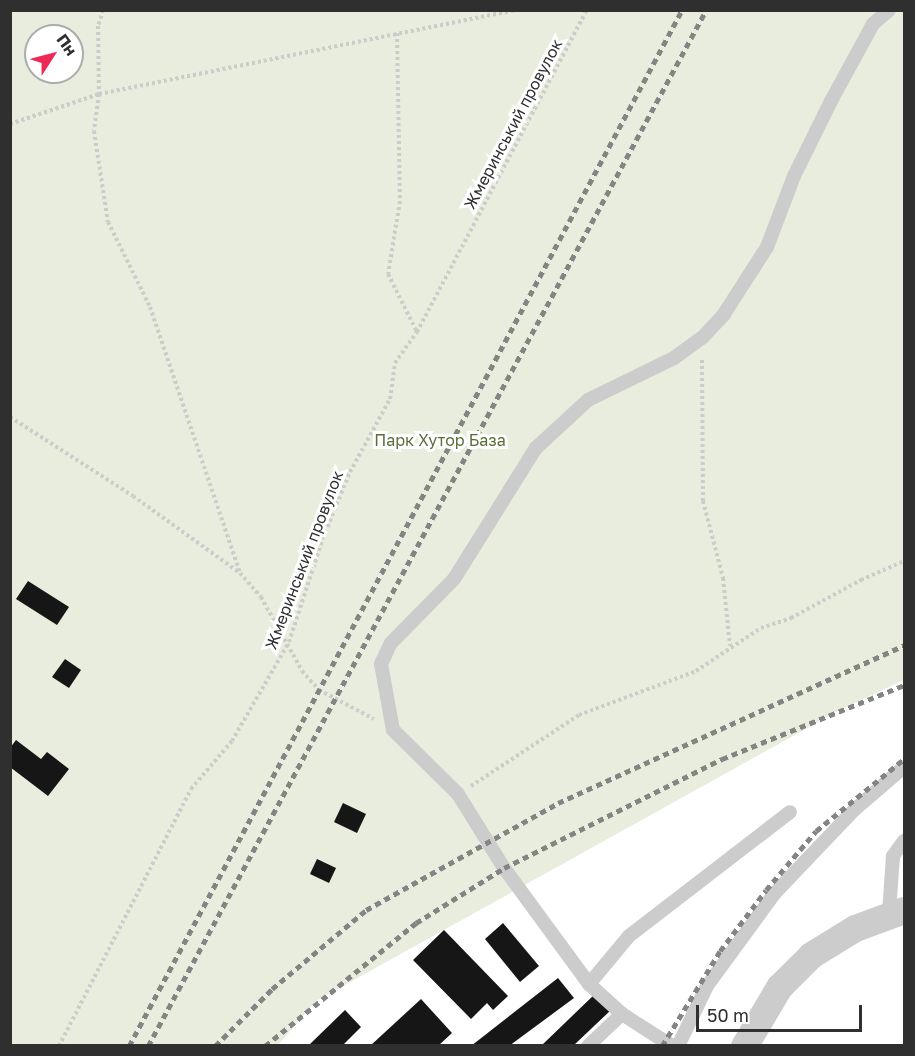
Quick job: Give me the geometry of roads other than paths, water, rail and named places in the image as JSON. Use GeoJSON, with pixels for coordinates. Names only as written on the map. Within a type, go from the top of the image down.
{"type":"FeatureCollection","features":[{"type":"Feature","properties":{"kind":"street"},"geometry":{"type":"LineString","coordinates":[[744,1046],[779,987],[812,955],[855,928],[897,912]]}},
{"type":"Feature","properties":{"kind":"lane"},"geometry":{"type":"LineString","coordinates":[[672,1046],[622,1014],[589,984],[504,867],[458,795],[393,730],[381,664],[391,643],[454,579],[536,448],[588,400],[674,358],[702,338],[724,314],[767,247],[794,176],[831,101],[873,24],[889,10]]}},
{"type":"Feature","properties":{"kind":"lane"},"geometry":{"type":"LineString","coordinates":[[678,1046],[707,986],[774,894],[854,810],[904,767]]}},
{"type":"Feature","properties":{"kind":"lane"},"geometry":{"type":"LineString","coordinates":[[589,984],[629,936],[790,812]]}},
{"type":"Feature","properties":{"kind":"lane"},"geometry":{"type":"LineString","coordinates":[[897,912],[893,856],[904,841]]}},
{"type":"Feature","properties":{"kind":"lane"},"geometry":{"type":"LineString","coordinates":[[588,1046],[622,1014]]}},
{"type":"Feature","properties":{"kind":"railway"},"geometry":{"type":"LineString","coordinates":[[129,1046],[682,10]]}},
{"type":"Feature","properties":{"kind":"railway"},"geometry":{"type":"LineString","coordinates":[[148,1046],[706,10]]}},
{"type":"Feature","properties":{"kind":"railway"},"geometry":{"type":"LineString","coordinates":[[215,1046],[272,989],[366,910],[558,803],[904,645]]}},
{"type":"Feature","properties":{"kind":"railway"},"geometry":{"type":"LineString","coordinates":[[265,1046],[416,923],[504,868],[722,759],[904,685]]}},
{"type":"Feature","properties":{"kind":"railway"},"geometry":{"type":"LineString","coordinates":[[662,1046],[720,951],[766,890],[816,831],[904,759]]}},
{"type":"Feature","properties":{"kind":"park label","name":"Парк Хутор База"},"geometry":{"type":"Point","coordinates":[440,440]}}]}
